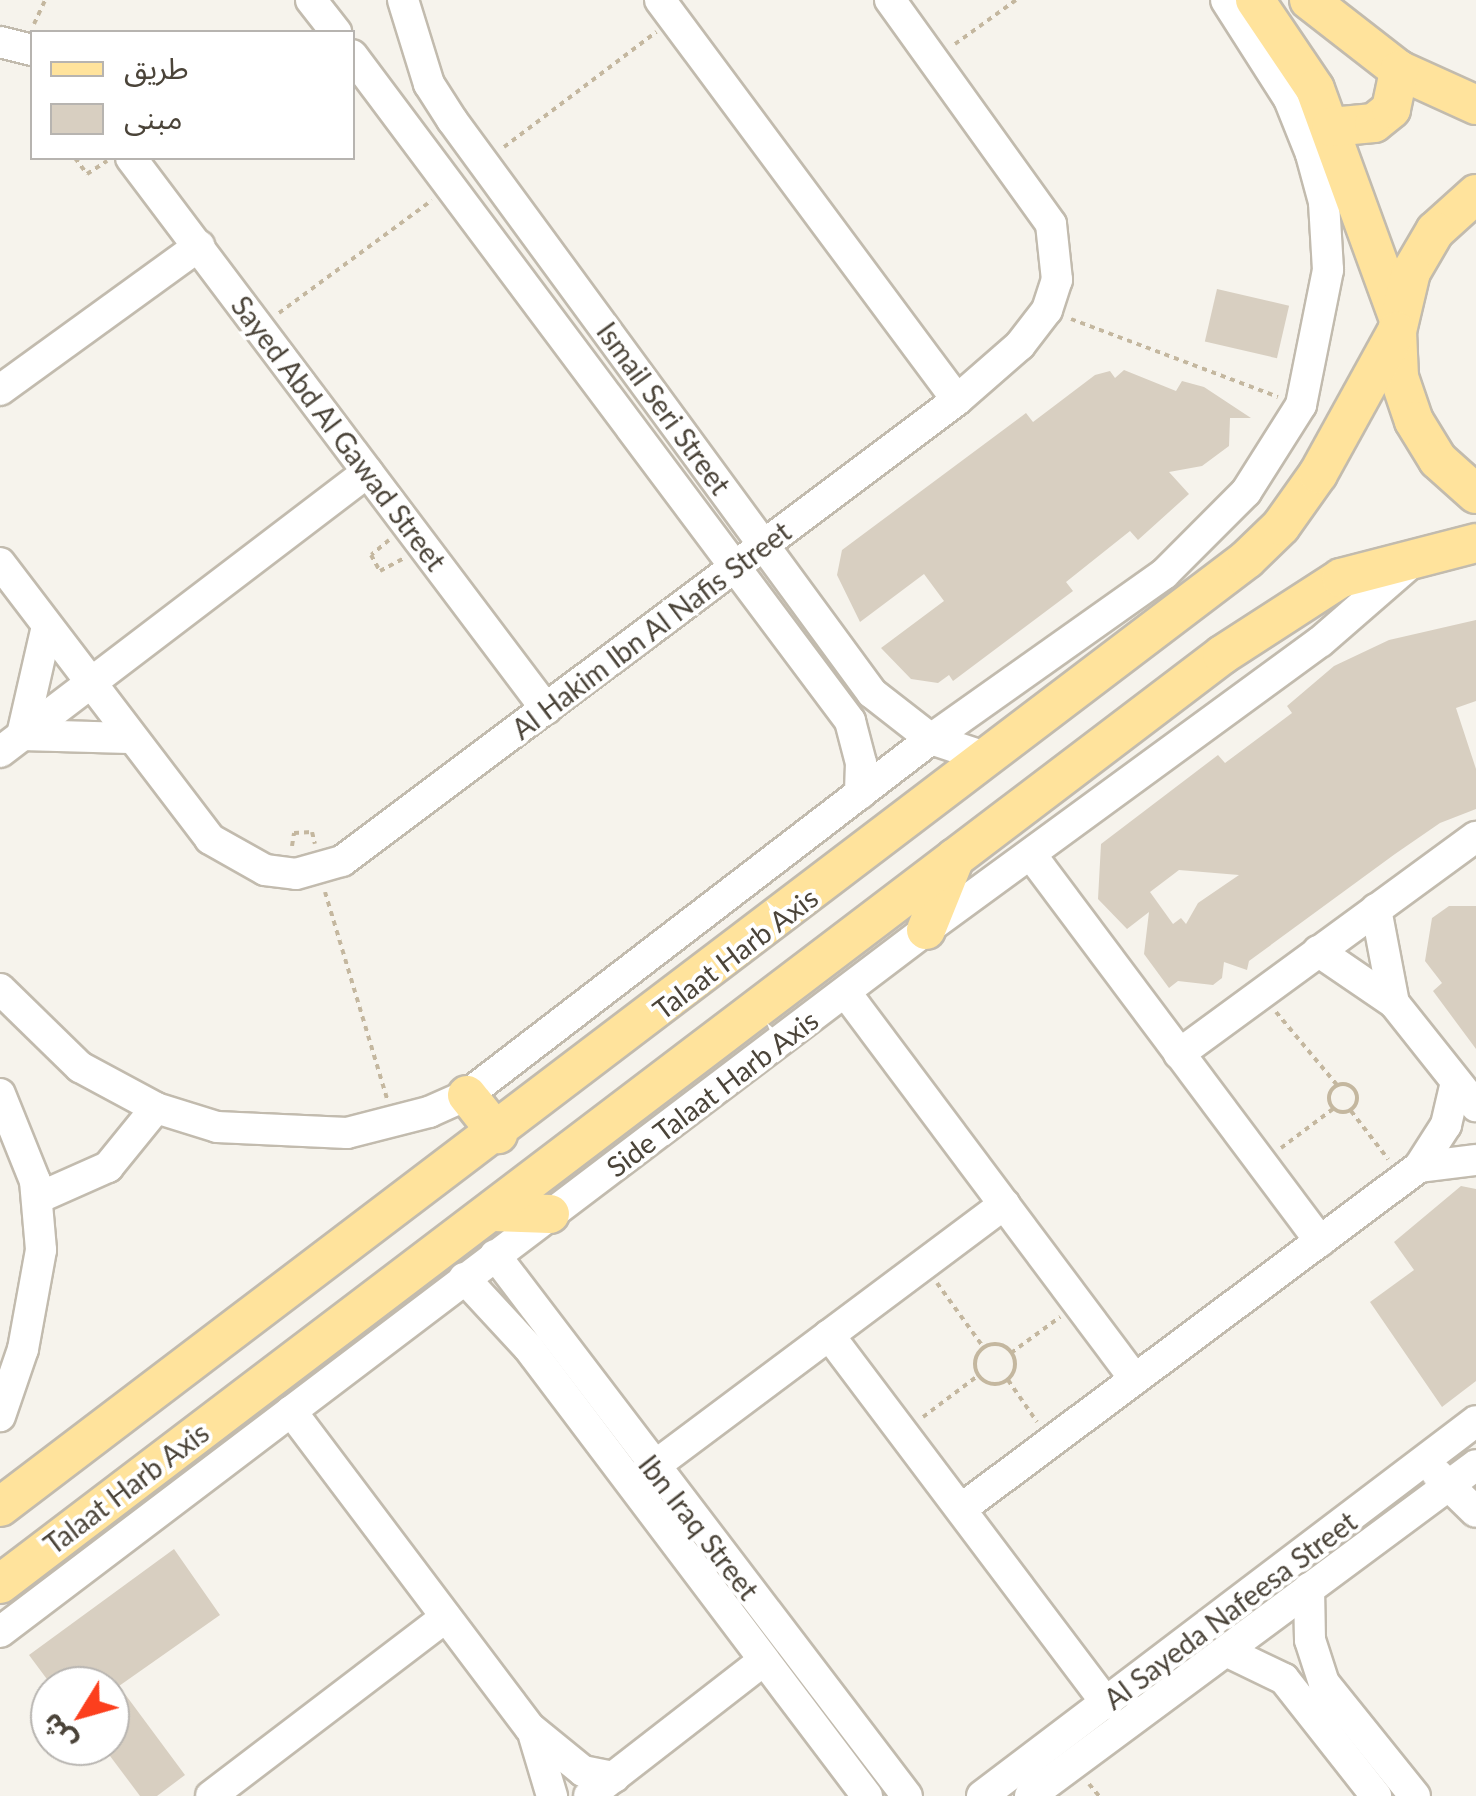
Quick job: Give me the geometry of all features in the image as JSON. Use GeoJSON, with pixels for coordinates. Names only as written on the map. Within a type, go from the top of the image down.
{"type":"FeatureCollection","features":[{"type":"Feature","properties":{"kind":"main road"},"geometry":{"type":"LineString","coordinates":[[1255,0],[1315,89],[1331,127],[1397,324],[1400,376],[1414,421],[1438,460],[1476,494]]}},
{"type":"Feature","properties":{"kind":"main road"},"geometry":{"type":"LineString","coordinates":[[1308,0],[1398,70],[1476,105]]}},
{"type":"Feature","properties":{"kind":"main road"},"geometry":{"type":"LineString","coordinates":[[1331,127],[1374,124],[1391,109],[1398,70]]}},
{"type":"Feature","properties":{"kind":"main road"},"geometry":{"type":"LineString","coordinates":[[1397,324],[1411,272],[1435,231],[1476,194]]}},
{"type":"Feature","properties":{"kind":"main road","name":"Talaat Harb Axis"},"geometry":{"type":"LineString","coordinates":[[0,1508],[498,1134],[1187,604],[1281,526],[1318,474],[1397,324]]}},
{"type":"Feature","properties":{"kind":"main road","name":"Talaat Harb Axis"},"geometry":{"type":"LineString","coordinates":[[0,1584],[1222,655],[1311,593],[1372,565],[1476,542]]}},
{"type":"Feature","properties":{"kind":"main road"},"geometry":{"type":"LineString","coordinates":[[1187,604],[1218,628],[1222,655]]}},
{"type":"Feature","properties":{"kind":"main road"},"geometry":{"type":"LineString","coordinates":[[926,930],[956,856]]}},
{"type":"Feature","properties":{"kind":"main road"},"geometry":{"type":"LineString","coordinates":[[467,1095],[498,1134]]}},
{"type":"Feature","properties":{"kind":"main road"},"geometry":{"type":"LineString","coordinates":[[494,1212],[550,1214]]}},
{"type":"Feature","properties":{"kind":"main road"},"geometry":{"type":"LineString","coordinates":[[260,1311],[266,1336],[294,1361]]}},
{"type":"Feature","properties":{"kind":"main road"},"geometry":{"type":"LineString","coordinates":[[193,1362],[215,1376],[231,1408]]}},
{"type":"Feature","properties":{"kind":"street"},"geometry":{"type":"LineString","coordinates":[[311,0],[334,30]]}},
{"type":"Feature","properties":{"kind":"street","name":"Ismail Seri Street"},"geometry":{"type":"LineString","coordinates":[[403,0],[429,84],[872,693],[931,740],[988,758]]}},
{"type":"Feature","properties":{"kind":"street"},"geometry":{"type":"LineString","coordinates":[[890,0],[1051,224],[1057,280],[1048,310]]}},
{"type":"Feature","properties":{"kind":"street"},"geometry":{"type":"LineString","coordinates":[[0,988],[80,1067],[156,1108],[267,1133],[347,1132],[394,1122],[467,1095],[931,740],[1150,584],[1211,532],[1246,492],[1301,405],[1318,338],[1328,270],[1324,202],[1290,99],[1226,0]]}},
{"type":"Feature","properties":{"kind":"street"},"geometry":{"type":"LineString","coordinates":[[666,10],[957,400]]}},
{"type":"Feature","properties":{"kind":"street"},"geometry":{"type":"LineString","coordinates":[[0,42],[30,50]]}},
{"type":"Feature","properties":{"kind":"street","name":"Ismail Seri Street"},"geometry":{"type":"LineString","coordinates":[[355,59],[850,721],[862,763],[860,794]]}},
{"type":"Feature","properties":{"kind":"street","name":"Sayed Abd Al Gawad Street"},"geometry":{"type":"LineString","coordinates":[[133,160],[546,709]]}},
{"type":"Feature","properties":{"kind":"street"},"geometry":{"type":"LineString","coordinates":[[0,390],[199,246]]}},
{"type":"Feature","properties":{"kind":"street","name":"Al Hakim Ibn Al Nafis Street"},"geometry":{"type":"LineString","coordinates":[[319,871],[358,850],[731,565],[957,400],[1020,345],[1048,310]]}},
{"type":"Feature","properties":{"kind":"street"},"geometry":{"type":"LineString","coordinates":[[11,744],[368,472]]}},
{"type":"Feature","properties":{"kind":"street","name":"Side Talaat Harb Axis"},"geometry":{"type":"LineString","coordinates":[[0,1632],[926,930],[1320,642],[1422,553]]}},
{"type":"Feature","properties":{"kind":"street"},"geometry":{"type":"LineString","coordinates":[[0,563],[129,738],[210,838],[235,858],[264,870],[319,871]]}},
{"type":"Feature","properties":{"kind":"street"},"geometry":{"type":"LineString","coordinates":[[11,744],[47,626]]}},
{"type":"Feature","properties":{"kind":"street"},"geometry":{"type":"LineString","coordinates":[[11,744],[129,738]]}},
{"type":"Feature","properties":{"kind":"street"},"geometry":{"type":"LineString","coordinates":[[1179,1054],[1476,837]]}},
{"type":"Feature","properties":{"kind":"street"},"geometry":{"type":"LineString","coordinates":[[1032,856],[1320,1241]]}},
{"type":"Feature","properties":{"kind":"street"},"geometry":{"type":"LineString","coordinates":[[1376,909],[1394,1003]]}},
{"type":"Feature","properties":{"kind":"street"},"geometry":{"type":"LineString","coordinates":[[1318,952],[1394,1003],[1476,1106]]}},
{"type":"Feature","properties":{"kind":"street"},"geometry":{"type":"LineString","coordinates":[[846,992],[1135,1379]]}},
{"type":"Feature","properties":{"kind":"street"},"geometry":{"type":"LineString","coordinates":[[961,1510],[1411,1173],[1446,1125],[1456,1082]]}},
{"type":"Feature","properties":{"kind":"street"},"geometry":{"type":"LineString","coordinates":[[0,1094],[38,1198],[41,1250],[32,1308],[0,1416]]}},
{"type":"Feature","properties":{"kind":"street"},"geometry":{"type":"LineString","coordinates":[[38,1198],[108,1168],[156,1108]]}},
{"type":"Feature","properties":{"kind":"street"},"geometry":{"type":"LineString","coordinates":[[1411,1173],[1476,1160]]}},
{"type":"Feature","properties":{"kind":"street"},"geometry":{"type":"LineString","coordinates":[[641,1476],[1004,1204]]}},
{"type":"Feature","properties":{"kind":"street","name":"Ibn Iraq Street"},"geometry":{"type":"LineString","coordinates":[[495,1255],[763,1661],[867,1796]]}},
{"type":"Feature","properties":{"kind":"street","name":"Ibn Iraq Street"},"geometry":{"type":"LineString","coordinates":[[464,1278],[641,1476],[907,1796]]}},
{"type":"Feature","properties":{"kind":"street"},"geometry":{"type":"LineString","coordinates":[[830,1335],[1107,1704]]}},
{"type":"Feature","properties":{"kind":"street"},"geometry":{"type":"LineString","coordinates":[[291,1411],[530,1728],[601,1787],[763,1661]]}},
{"type":"Feature","properties":{"kind":"street","name":"Al Sayeda Nafeesa Street"},"geometry":{"type":"LineString","coordinates":[[982,1796],[1424,1461],[1472,1435]]}},
{"type":"Feature","properties":{"kind":"street"},"geometry":{"type":"LineString","coordinates":[[1424,1461],[1476,1512]]}},
{"type":"Feature","properties":{"kind":"street","name":"Al Sayeda Nafeesa Street"},"geometry":{"type":"LineString","coordinates":[[1030,1796],[1476,1464]]}},
{"type":"Feature","properties":{"kind":"street"},"geometry":{"type":"LineString","coordinates":[[1309,1588],[1310,1640],[1324,1683],[1414,1796]]}},
{"type":"Feature","properties":{"kind":"street"},"geometry":{"type":"LineString","coordinates":[[212,1796],[446,1617]]}},
{"type":"Feature","properties":{"kind":"street"},"geometry":{"type":"LineString","coordinates":[[1228,1652],[1284,1679],[1374,1795]]}},
{"type":"Feature","properties":{"kind":"street"},"geometry":{"type":"LineString","coordinates":[[530,1728],[552,1796]]}},
{"type":"Feature","properties":{"kind":"path"},"geometry":{"type":"LineString","coordinates":[[933,60],[1016,0]]}},
{"type":"Feature","properties":{"kind":"path"},"geometry":{"type":"LineString","coordinates":[[483,162],[666,10]]}},
{"type":"Feature","properties":{"kind":"path"},"geometry":{"type":"LineString","coordinates":[[76,160],[87,174],[109,160]]}},
{"type":"Feature","properties":{"kind":"path"},"geometry":{"type":"LineString","coordinates":[[259,328],[452,185]]}},
{"type":"Feature","properties":{"kind":"path"},"geometry":{"type":"LineString","coordinates":[[1048,310],[1301,405]]}},
{"type":"Feature","properties":{"kind":"path"},"geometry":{"type":"LineString","coordinates":[[415,534],[380,570],[372,553],[415,534]]}},
{"type":"Feature","properties":{"kind":"path"},"geometry":{"type":"LineString","coordinates":[[319,871],[394,1122]]}},
{"type":"Feature","properties":{"kind":"path"},"geometry":{"type":"LineString","coordinates":[[1261,994],[1337,1085],[1355,1091],[1350,1110]]}},
{"type":"Feature","properties":{"kind":"path"},"geometry":{"type":"LineString","coordinates":[[1334,1108],[1330,1093],[1337,1085]]}},
{"type":"Feature","properties":{"kind":"path"},"geometry":{"type":"LineString","coordinates":[[1261,1163],[1334,1108],[1350,1110],[1411,1173]]}},
{"type":"Feature","properties":{"kind":"path"},"geometry":{"type":"LineString","coordinates":[[924,1264],[984,1348]]}},
{"type":"Feature","properties":{"kind":"path"},"geometry":{"type":"LineString","coordinates":[[1011,1353],[1078,1303]]}},
{"type":"Feature","properties":{"kind":"path"},"geometry":{"type":"LineString","coordinates":[[1001,1346],[1011,1353],[1015,1364],[1007,1380],[989,1383],[978,1375],[976,1358],[984,1348],[1001,1346]]}},
{"type":"Feature","properties":{"kind":"path"},"geometry":{"type":"LineString","coordinates":[[903,1432],[978,1375]]}},
{"type":"Feature","properties":{"kind":"path"},"geometry":{"type":"LineString","coordinates":[[1007,1380],[1051,1442]]}},
{"type":"Feature","properties":{"kind":"building"},"geometry":{"type":"Polygon","coordinates":[[[1217,289],[1289,306],[1277,358],[1205,342],[1217,289]]]}},
{"type":"Feature","properties":{"kind":"building"},"geometry":{"type":"Polygon","coordinates":[[[1124,370],[1176,391],[1182,381],[1204,387],[1251,418],[1230,418],[1229,446],[1202,466],[1169,472],[1189,494],[1138,540],[1130,531],[1066,582],[1073,591],[953,681],[949,675],[938,683],[911,679],[881,648],[944,601],[924,574],[860,622],[837,575],[842,550],[1026,413],[1033,422],[1095,375],[1110,371],[1115,378],[1124,370]]]}},
{"type":"Feature","properties":{"kind":"building"},"geometry":{"type":"Polygon","coordinates":[[[1476,620],[1476,701],[1456,708],[1476,769],[1476,809],[1440,823],[1395,854],[1249,961],[1247,970],[1224,962],[1222,978],[1213,985],[1178,981],[1169,988],[1144,954],[1149,912],[1127,929],[1098,899],[1101,844],[1218,755],[1225,763],[1292,713],[1287,706],[1334,666],[1389,640],[1476,620]],[[1179,870],[1150,892],[1173,924],[1181,918],[1186,924],[1198,903],[1239,875],[1179,870]]]}},
{"type":"Feature","properties":{"kind":"building"},"geometry":{"type":"Polygon","coordinates":[[[1449,906],[1476,906],[1476,1049],[1433,991],[1442,983],[1425,961],[1432,918],[1449,906]]]}},
{"type":"Feature","properties":{"kind":"building"},"geometry":{"type":"Polygon","coordinates":[[[1461,1186],[1476,1189],[1476,1381],[1442,1407],[1370,1302],[1414,1270],[1394,1242],[1461,1186]]]}},
{"type":"Feature","properties":{"kind":"building"},"geometry":{"type":"Polygon","coordinates":[[[174,1549],[220,1615],[130,1678],[130,1666],[37,1666],[29,1655],[174,1549]]]}},
{"type":"Feature","properties":{"kind":"building"},"geometry":{"type":"Polygon","coordinates":[[[130,1701],[185,1775],[157,1796],[140,1796],[118,1766],[130,1766],[130,1701]]]}}]}
